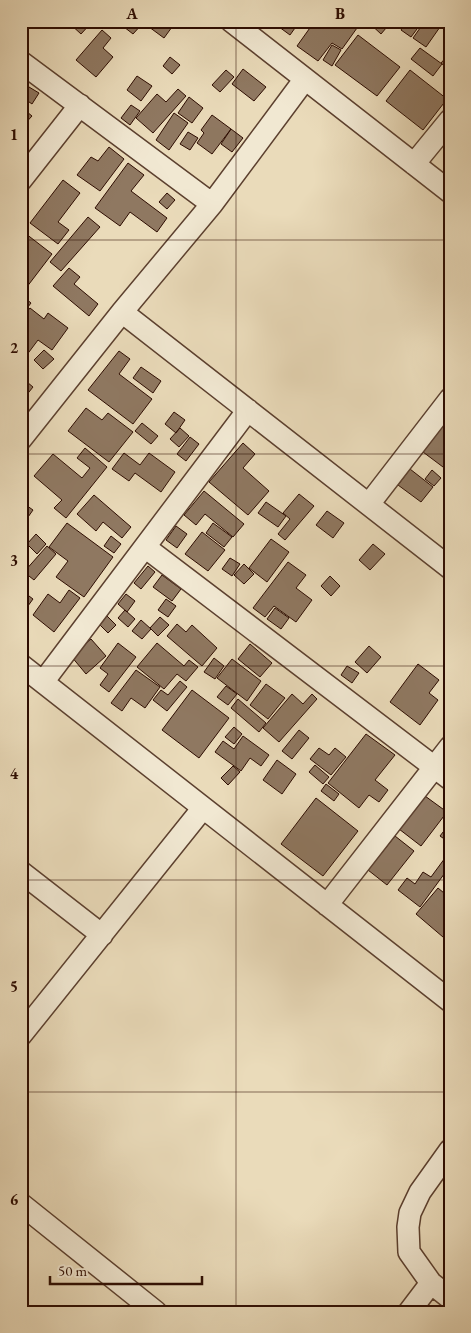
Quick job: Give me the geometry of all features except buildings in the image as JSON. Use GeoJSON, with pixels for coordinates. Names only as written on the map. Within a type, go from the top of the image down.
{"type":"FeatureCollection","features":[{"type":"Feature","properties":{"kind":"street"},"geometry":{"type":"LineString","coordinates":[[231,21],[450,192]]}},
{"type":"Feature","properties":{"kind":"street"},"geometry":{"type":"LineString","coordinates":[[21,62],[212,204]]}},
{"type":"Feature","properties":{"kind":"street"},"geometry":{"type":"LineString","coordinates":[[21,439],[122,312],[212,204],[305,80]]}},
{"type":"Feature","properties":{"kind":"street"},"geometry":{"type":"LineString","coordinates":[[21,180],[80,105]]}},
{"type":"Feature","properties":{"kind":"street"},"geometry":{"type":"LineString","coordinates":[[414,164],[450,120]]}},
{"type":"Feature","properties":{"kind":"street"},"geometry":{"type":"LineString","coordinates":[[122,312],[450,568]]}},
{"type":"Feature","properties":{"kind":"street"},"geometry":{"type":"LineString","coordinates":[[369,504],[450,399]]}},
{"type":"Feature","properties":{"kind":"street"},"geometry":{"type":"LineString","coordinates":[[43,682],[248,410]]}},
{"type":"Feature","properties":{"kind":"street"},"geometry":{"type":"LineString","coordinates":[[145,547],[442,773]]}},
{"type":"Feature","properties":{"kind":"street"},"geometry":{"type":"LineString","coordinates":[[21,665],[450,1001]]}},
{"type":"Feature","properties":{"kind":"street"},"geometry":{"type":"LineString","coordinates":[[327,905],[442,773],[450,747]]}},
{"type":"Feature","properties":{"kind":"street"},"geometry":{"type":"LineString","coordinates":[[21,1035],[203,808]]}},
{"type":"Feature","properties":{"kind":"street"},"geometry":{"type":"LineString","coordinates":[[21,872],[102,935]]}},
{"type":"Feature","properties":{"kind":"street"},"geometry":{"type":"LineString","coordinates":[[450,1150],[420,1192],[410,1212],[408,1227],[409,1252],[431,1283],[450,1298]]}},
{"type":"Feature","properties":{"kind":"street"},"geometry":{"type":"LineString","coordinates":[[21,1204],[156,1312]]}},
{"type":"Feature","properties":{"kind":"street"},"geometry":{"type":"LineString","coordinates":[[409,1312],[431,1283]]}}]}
